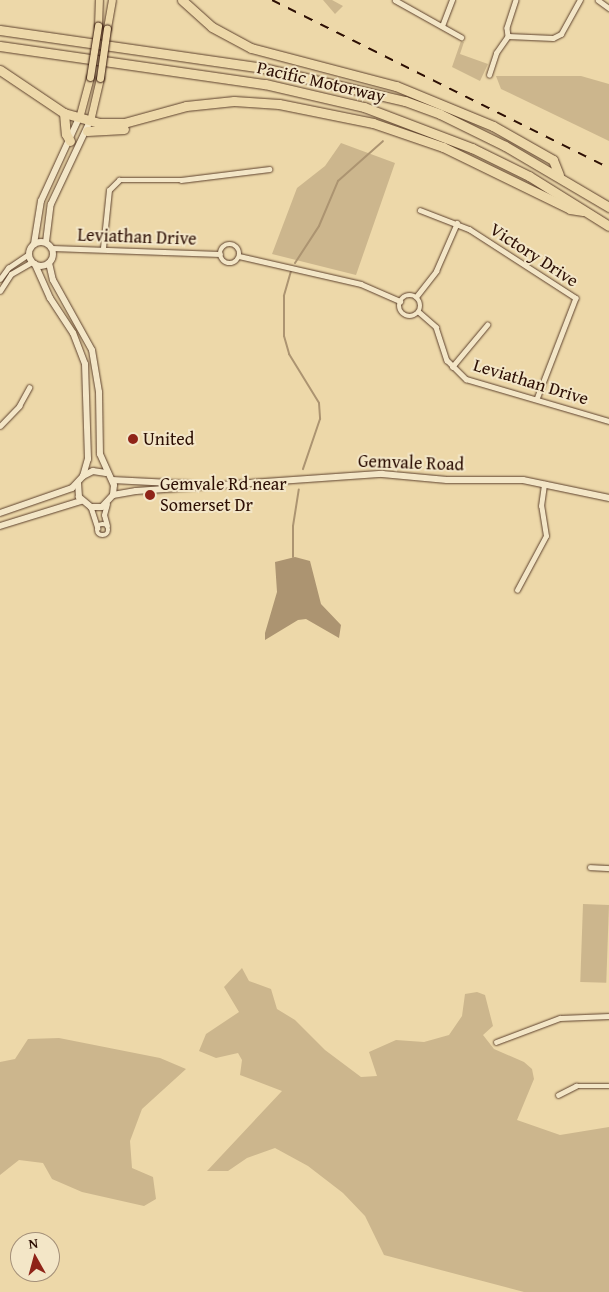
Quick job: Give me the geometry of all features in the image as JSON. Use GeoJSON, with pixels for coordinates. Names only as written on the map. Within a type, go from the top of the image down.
{"type":"FeatureCollection","features":[{"type":"Feature","properties":{"kind":"highway"},"geometry":{"type":"LineString","coordinates":[[182,0],[212,27],[251,48],[388,83],[484,122],[552,160],[559,176]]}},
{"type":"Feature","properties":{"kind":"highway","name":"Pacific Motorway"},"geometry":{"type":"LineString","coordinates":[[0,30],[263,68],[334,83],[440,114],[559,176],[609,207]]}},
{"type":"Feature","properties":{"kind":"highway","name":"Pacific Motorway"},"geometry":{"type":"LineString","coordinates":[[0,46],[265,84],[364,107],[472,148],[529,176],[609,226]]}},
{"type":"Feature","properties":{"kind":"highway"},"geometry":{"type":"LineString","coordinates":[[0,70],[64,113],[90,121],[124,123],[198,104],[252,102],[373,123],[434,143],[570,209],[588,212]]}},
{"type":"Feature","properties":{"kind":"highway"},"geometry":{"type":"LineString","coordinates":[[64,113],[66,134],[70,141]]}},
{"type":"Feature","properties":{"kind":"highway"},"geometry":{"type":"LineString","coordinates":[[86,131],[134,127],[151,117]]}},
{"type":"Feature","properties":{"kind":"main road"},"geometry":{"type":"LineString","coordinates":[[83,476],[89,447],[85,364],[73,333],[50,298],[29,254],[34,244],[41,201],[79,118],[90,77],[98,26],[99,0]]}},
{"type":"Feature","properties":{"kind":"main road"},"geometry":{"type":"LineString","coordinates":[[46,242],[51,204],[90,121],[100,78],[112,0]]}},
{"type":"Feature","properties":{"kind":"main road"},"geometry":{"type":"LineString","coordinates":[[34,244],[46,242]]}},
{"type":"Feature","properties":{"kind":"main road"},"geometry":{"type":"LineString","coordinates":[[46,242],[52,248],[53,257],[49,263],[53,280],[92,350],[98,385],[100,454],[106,473],[112,480],[114,495],[107,504],[91,507],[81,501],[77,492],[78,482]]}},
{"type":"Feature","properties":{"kind":"main road"},"geometry":{"type":"LineString","coordinates":[[34,263],[49,263]]}},
{"type":"Feature","properties":{"kind":"main road"},"geometry":{"type":"LineString","coordinates":[[0,513],[64,493],[83,476],[92,471],[106,473]]}},
{"type":"Feature","properties":{"kind":"main road","name":"Gemvale Road"},"geometry":{"type":"LineString","coordinates":[[114,495],[209,485],[382,474],[447,480],[523,480],[609,498]]}},
{"type":"Feature","properties":{"kind":"main road","name":"Gemvale Road"},"geometry":{"type":"LineString","coordinates":[[112,480],[209,485]]}},
{"type":"Feature","properties":{"kind":"main road"},"geometry":{"type":"LineString","coordinates":[[0,526],[81,501]]}},
{"type":"Feature","properties":{"kind":"street"},"geometry":{"type":"LineString","coordinates":[[395,0],[461,37]]}},
{"type":"Feature","properties":{"kind":"street"},"geometry":{"type":"LineString","coordinates":[[442,26],[452,0]]}},
{"type":"Feature","properties":{"kind":"street"},"geometry":{"type":"LineString","coordinates":[[489,76],[496,53],[508,36],[507,28],[516,0]]}},
{"type":"Feature","properties":{"kind":"street"},"geometry":{"type":"LineString","coordinates":[[508,36],[558,37],[580,0]]}},
{"type":"Feature","properties":{"kind":"street"},"geometry":{"type":"LineString","coordinates":[[598,0],[609,8]]}},
{"type":"Feature","properties":{"kind":"street"},"geometry":{"type":"LineString","coordinates":[[103,248],[108,194],[110,186],[118,180],[181,180],[269,169]]}},
{"type":"Feature","properties":{"kind":"street"},"geometry":{"type":"LineString","coordinates":[[416,297],[436,271],[457,223],[420,210]]}},
{"type":"Feature","properties":{"kind":"street","name":"Victory Drive"},"geometry":{"type":"LineString","coordinates":[[457,223],[576,298],[538,399]]}},
{"type":"Feature","properties":{"kind":"street","name":"Leviathan Drive"},"geometry":{"type":"LineString","coordinates":[[220,254],[225,246],[231,244],[238,248],[239,256]]}},
{"type":"Feature","properties":{"kind":"street","name":"Leviathan Drive"},"geometry":{"type":"LineString","coordinates":[[52,248],[103,248],[220,254]]}},
{"type":"Feature","properties":{"kind":"street"},"geometry":{"type":"LineString","coordinates":[[0,279],[8,268],[29,254]]}},
{"type":"Feature","properties":{"kind":"street","name":"Leviathan Drive"},"geometry":{"type":"LineString","coordinates":[[220,254],[223,261],[229,264],[239,256]]}},
{"type":"Feature","properties":{"kind":"street","name":"Leviathan Drive"},"geometry":{"type":"LineString","coordinates":[[239,256],[361,284],[400,301],[399,311],[406,317],[414,316],[419,312],[436,327],[452,367],[466,379],[609,421]]}},
{"type":"Feature","properties":{"kind":"street"},"geometry":{"type":"LineString","coordinates":[[0,291],[14,272],[34,263]]}},
{"type":"Feature","properties":{"kind":"street"},"geometry":{"type":"LineString","coordinates":[[400,301],[407,295],[416,297],[421,304],[419,312]]}},
{"type":"Feature","properties":{"kind":"street"},"geometry":{"type":"LineString","coordinates":[[452,367],[487,325]]}},
{"type":"Feature","properties":{"kind":"street"},"geometry":{"type":"LineString","coordinates":[[0,426],[19,406],[29,388]]}},
{"type":"Feature","properties":{"kind":"street"},"geometry":{"type":"LineString","coordinates":[[516,590],[531,559],[544,541],[546,526],[541,506],[544,484]]}},
{"type":"Feature","properties":{"kind":"street"},"geometry":{"type":"LineString","coordinates":[[91,507],[100,534],[109,536],[104,515],[107,504]]}},
{"type":"Feature","properties":{"kind":"street"},"geometry":{"type":"LineString","coordinates":[[98,528],[102,524],[107,526]]}},
{"type":"Feature","properties":{"kind":"street"},"geometry":{"type":"LineString","coordinates":[[590,867],[609,868]]}},
{"type":"Feature","properties":{"kind":"street"},"geometry":{"type":"LineString","coordinates":[[496,1042],[560,1018],[609,1016]]}},
{"type":"Feature","properties":{"kind":"street"},"geometry":{"type":"LineString","coordinates":[[558,1095],[576,1086],[609,1086]]}},
{"type":"Feature","properties":{"kind":"shaded area"},"geometry":{"type":"Polygon","coordinates":[[[323,0],[332,0],[343,6],[335,14],[323,0]]]}},
{"type":"Feature","properties":{"kind":"shaded area"},"geometry":{"type":"Polygon","coordinates":[[[461,41],[464,42],[460,54],[488,64],[480,81],[452,67],[461,41]]]}},
{"type":"Feature","properties":{"kind":"shaded area"},"geometry":{"type":"Polygon","coordinates":[[[496,76],[581,76],[609,84],[609,141],[501,89],[496,76]]]}},
{"type":"Feature","properties":{"kind":"shaded area"},"geometry":{"type":"Polygon","coordinates":[[[341,143],[395,163],[356,275],[272,254],[297,188],[325,166],[341,143]]]}},
{"type":"Feature","properties":{"kind":"shaded area"},"geometry":{"type":"Polygon","coordinates":[[[295,557],[310,561],[321,604],[341,625],[339,638],[306,619],[298,620],[265,640],[265,633],[277,592],[275,562],[295,557]]]}},
{"type":"Feature","properties":{"kind":"shaded area"},"geometry":{"type":"Polygon","coordinates":[[[583,904],[609,905],[606,983],[580,982],[583,904]]]}},
{"type":"Feature","properties":{"kind":"shaded area"},"geometry":{"type":"Polygon","coordinates":[[[242,968],[249,981],[271,989],[277,1009],[295,1020],[325,1050],[361,1077],[377,1076],[369,1052],[396,1040],[424,1042],[449,1035],[462,1016],[465,994],[477,992],[485,995],[493,1026],[483,1035],[494,1049],[524,1062],[532,1069],[534,1079],[517,1120],[560,1135],[609,1127],[609,1292],[524,1292],[384,1255],[365,1216],[343,1193],[308,1166],[275,1148],[247,1158],[228,1171],[207,1171],[282,1091],[240,1075],[242,1060],[238,1053],[216,1058],[199,1051],[206,1034],[239,1012],[224,987],[242,968]]]}},
{"type":"Feature","properties":{"kind":"shaded area"},"geometry":{"type":"Polygon","coordinates":[[[59,1038],[160,1058],[186,1069],[142,1109],[130,1141],[132,1168],[153,1177],[156,1199],[144,1206],[82,1192],[52,1179],[43,1163],[19,1160],[0,1175],[0,1062],[15,1059],[28,1039],[59,1038]]]}},
{"type":"Feature","properties":{"kind":"waterway"},"geometry":{"type":"LineString","coordinates":[[295,263],[319,226],[338,181],[383,141]]}},
{"type":"Feature","properties":{"kind":"waterway"},"geometry":{"type":"LineString","coordinates":[[291,271],[284,296],[284,336],[289,354],[319,403],[320,419],[303,469]]}},
{"type":"Feature","properties":{"kind":"waterway"},"geometry":{"type":"LineString","coordinates":[[293,557],[293,526],[299,489]]}},
{"type":"Feature","properties":{"kind":"railway"},"geometry":{"type":"LineString","coordinates":[[272,0],[609,168]]}},
{"type":"Feature","properties":{"kind":"place","name":"United"},"geometry":{"type":"Point","coordinates":[133,439]}},
{"type":"Feature","properties":{"kind":"place","name":"Gemvale Rd near Somerset Dr"},"geometry":{"type":"Point","coordinates":[150,495]}}]}
